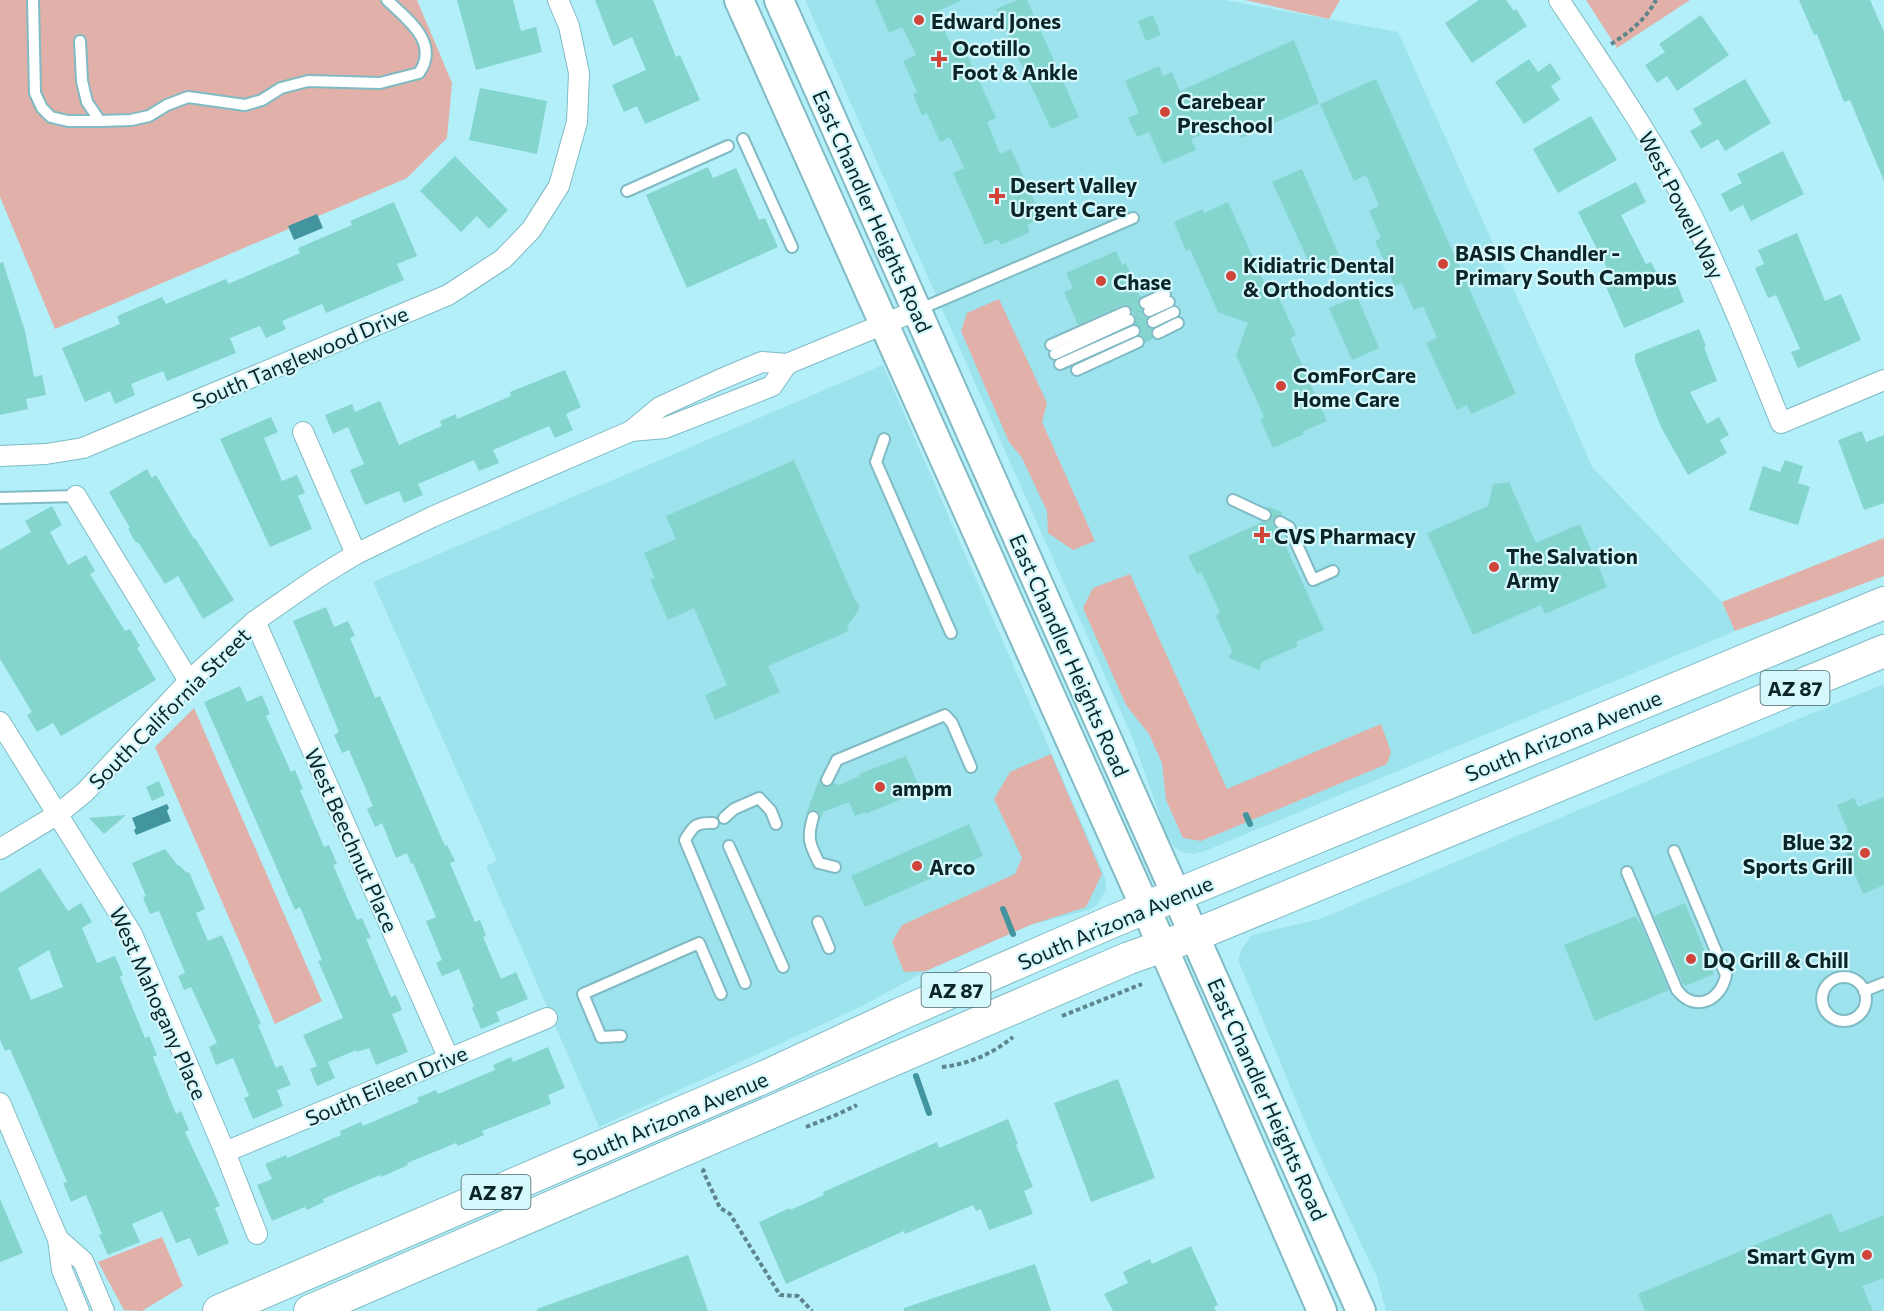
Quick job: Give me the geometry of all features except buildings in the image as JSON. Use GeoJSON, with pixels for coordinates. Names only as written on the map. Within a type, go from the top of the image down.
{"type":"FeatureCollection","features":[{"type":"Feature","properties":{"kind":"main road","name":"East Chandler Heights Road"},"geometry":{"type":"LineString","coordinates":[[739,0],[1162,945],[1322,1311]]}},
{"type":"Feature","properties":{"kind":"main road","name":"East Chandler Heights Road"},"geometry":{"type":"LineString","coordinates":[[779,0],[1361,1311]]}},
{"type":"Feature","properties":{"kind":"main road"},"geometry":{"type":"LineString","coordinates":[[928,420],[959,405]]}},
{"type":"Feature","properties":{"kind":"main road","name":"South Arizona Avenue"},"geometry":{"type":"LineString","coordinates":[[219,1311],[769,1075],[1145,908],[1884,603]]}},
{"type":"Feature","properties":{"kind":"main road","name":"South Arizona Avenue"},"geometry":{"type":"LineString","coordinates":[[310,1311],[999,1013],[1162,945],[1195,935],[1884,651]]}},
{"type":"Feature","properties":{"kind":"main road"},"geometry":{"type":"LineString","coordinates":[[657,1123],[671,1155]]}},
{"type":"Feature","properties":{"kind":"street","name":"South Tanglewood Drive"},"geometry":{"type":"LineString","coordinates":[[0,456],[46,454],[83,448],[448,295],[503,259],[531,230],[559,186],[577,122],[579,73],[569,26],[558,0]]}},
{"type":"Feature","properties":{"kind":"street","name":"West Powell Way"},"geometry":{"type":"LineString","coordinates":[[1559,0],[1634,112],[1692,216],[1731,302],[1781,423],[1884,381]]}},
{"type":"Feature","properties":{"kind":"street","name":"South California Street"},"geometry":{"type":"LineString","coordinates":[[0,849],[58,814],[85,792],[189,681],[255,621],[316,578],[356,554],[432,517],[631,431],[660,407],[719,380],[762,362],[787,364],[918,310]]}},
{"type":"Feature","properties":{"kind":"street","name":"South California Street"},"geometry":{"type":"LineString","coordinates":[[631,431],[665,428],[772,386],[787,364]]}},
{"type":"Feature","properties":{"kind":"street"},"geometry":{"type":"LineString","coordinates":[[719,380],[729,404]]}},
{"type":"Feature","properties":{"kind":"street"},"geometry":{"type":"LineString","coordinates":[[303,432],[356,554]]}},
{"type":"Feature","properties":{"kind":"street"},"geometry":{"type":"LineString","coordinates":[[76,496],[189,681]]}},
{"type":"Feature","properties":{"kind":"street","name":"West Beechnut Place"},"geometry":{"type":"LineString","coordinates":[[255,621],[449,1059]]}},
{"type":"Feature","properties":{"kind":"street","name":"West Mahogany Place"},"geometry":{"type":"LineString","coordinates":[[0,722],[132,934],[225,1152],[257,1234]]}},
{"type":"Feature","properties":{"kind":"street","name":"South Eileen Drive"},"geometry":{"type":"LineString","coordinates":[[225,1152],[547,1018]]}},
{"type":"Feature","properties":{"kind":"street"},"geometry":{"type":"LineString","coordinates":[[0,1103],[58,1239],[62,1270],[79,1311]]}},
{"type":"Feature","properties":{"kind":"street"},"geometry":{"type":"LineString","coordinates":[[58,1239],[83,1261],[104,1311]]}},
{"type":"Feature","properties":{"kind":"lane"},"geometry":{"type":"LineString","coordinates":[[33,0],[35,93],[42,108],[51,117],[68,121],[131,120],[149,116],[167,105],[188,97],[245,105],[262,100],[281,88],[308,81],[380,83],[419,73],[426,63],[426,48],[420,34],[387,0]]}},
{"type":"Feature","properties":{"kind":"lane"},"geometry":{"type":"LineString","coordinates":[[80,41],[82,81],[87,102],[100,121]]}},
{"type":"Feature","properties":{"kind":"lane"},"geometry":{"type":"LineString","coordinates":[[744,139],[792,247]]}},
{"type":"Feature","properties":{"kind":"lane"},"geometry":{"type":"LineString","coordinates":[[627,191],[728,146]]}},
{"type":"Feature","properties":{"kind":"lane"},"geometry":{"type":"LineString","coordinates":[[918,310],[1133,218]]}},
{"type":"Feature","properties":{"kind":"lane"},"geometry":{"type":"LineString","coordinates":[[1169,303],[1149,312],[1169,303]]}},
{"type":"Feature","properties":{"kind":"lane"},"geometry":{"type":"LineString","coordinates":[[1130,321],[1055,354],[1130,321]]}},
{"type":"Feature","properties":{"kind":"lane"},"geometry":{"type":"LineString","coordinates":[[1158,333],[1178,323]]}},
{"type":"Feature","properties":{"kind":"lane"},"geometry":{"type":"LineString","coordinates":[[1077,370],[1138,342]]}},
{"type":"Feature","properties":{"kind":"lane"},"geometry":{"type":"LineString","coordinates":[[884,439],[876,462],[951,633]]}},
{"type":"Feature","properties":{"kind":"lane"},"geometry":{"type":"LineString","coordinates":[[0,498],[76,496]]}},
{"type":"Feature","properties":{"kind":"lane"},"geometry":{"type":"LineString","coordinates":[[1233,500],[1265,515]]}},
{"type":"Feature","properties":{"kind":"lane"},"geometry":{"type":"LineString","coordinates":[[1280,522],[1289,527],[1313,580],[1333,571]]}},
{"type":"Feature","properties":{"kind":"lane"},"geometry":{"type":"LineString","coordinates":[[827,780],[837,760],[945,715],[952,723],[971,767]]}},
{"type":"Feature","properties":{"kind":"lane"},"geometry":{"type":"LineString","coordinates":[[745,983],[685,840],[692,827],[759,798],[771,811],[776,824]]}},
{"type":"Feature","properties":{"kind":"lane"},"geometry":{"type":"LineString","coordinates":[[813,817],[808,832],[810,845],[819,863],[835,867]]}},
{"type":"Feature","properties":{"kind":"lane"},"geometry":{"type":"LineString","coordinates":[[729,846],[783,967]]}},
{"type":"Feature","properties":{"kind":"lane"},"geometry":{"type":"LineString","coordinates":[[1627,872],[1677,990],[1684,999],[1695,1003],[1716,997],[1724,987],[1726,975],[1674,851]]}},
{"type":"Feature","properties":{"kind":"lane"},"geometry":{"type":"LineString","coordinates":[[818,922],[829,948]]}},
{"type":"Feature","properties":{"kind":"lane"},"geometry":{"type":"LineString","coordinates":[[621,1036],[601,1037],[583,994],[699,943],[721,994]]}},
{"type":"Feature","properties":{"kind":"lane"},"geometry":{"type":"LineString","coordinates":[[1841,977],[1855,981],[1864,992],[1864,1007],[1853,1019],[1842,1021],[1835,1019],[1822,1004],[1824,990],[1828,984],[1841,977]]}},
{"type":"Feature","properties":{"kind":"lane"},"geometry":{"type":"LineString","coordinates":[[1864,992],[1884,983]]}},
{"type":"Feature","properties":{"kind":"path"},"geometry":{"type":"LineString","coordinates":[[1595,54],[1625,35],[1642,19],[1656,0]]}},
{"type":"Feature","properties":{"kind":"path"},"geometry":{"type":"LineString","coordinates":[[1057,1019],[1142,984]]}},
{"type":"Feature","properties":{"kind":"path"},"geometry":{"type":"LineString","coordinates":[[935,1067],[965,1063],[980,1058],[998,1049],[1014,1036]]}},
{"type":"Feature","properties":{"kind":"path"},"geometry":{"type":"LineString","coordinates":[[797,1130],[866,1100]]}},
{"type":"Feature","properties":{"kind":"path"},"geometry":{"type":"LineString","coordinates":[[709,1164],[703,1171],[720,1208],[730,1214],[780,1295],[798,1296],[812,1311]]}},
{"type":"Feature","properties":{"kind":"shaded area"},"geometry":{"type":"Polygon","coordinates":[[[0,0],[417,0],[452,83],[447,138],[407,178],[55,329],[0,197],[0,0]]]}},
{"type":"Feature","properties":{"kind":"shaded area"},"geometry":{"type":"Polygon","coordinates":[[[805,0],[1224,0],[1398,32],[1592,467],[1722,602],[1735,631],[1205,851],[1194,854],[1185,853],[1174,847],[1166,834],[1133,739],[805,0]]]}},
{"type":"Feature","properties":{"kind":"shaded area"},"geometry":{"type":"Polygon","coordinates":[[[1245,0],[1340,0],[1329,19],[1245,0]]]}},
{"type":"Feature","properties":{"kind":"shaded area"},"geometry":{"type":"Polygon","coordinates":[[[1586,0],[1690,0],[1617,48],[1586,0]]]}},
{"type":"Feature","properties":{"kind":"shaded area"},"geometry":{"type":"Polygon","coordinates":[[[317,214],[323,228],[294,240],[288,226],[317,214]]]}},
{"type":"Feature","properties":{"kind":"shaded area"},"geometry":{"type":"Polygon","coordinates":[[[999,299],[1047,403],[1042,422],[1095,541],[1073,550],[1048,533],[1047,511],[1022,458],[1009,442],[961,331],[967,313],[999,299]]]}},
{"type":"Feature","properties":{"kind":"shaded area"},"geometry":{"type":"Polygon","coordinates":[[[883,365],[1103,872],[1106,890],[1097,905],[1089,910],[1030,925],[926,971],[862,1006],[599,1127],[486,866],[497,861],[373,582],[883,365]]]}},
{"type":"Feature","properties":{"kind":"shaded area"},"geometry":{"type":"Polygon","coordinates":[[[1884,538],[1884,576],[1735,631],[1722,602],[1884,538]]]}},
{"type":"Feature","properties":{"kind":"shaded area"},"geometry":{"type":"Polygon","coordinates":[[[1130,574],[1227,789],[1381,724],[1391,752],[1387,764],[1201,841],[1183,838],[1166,800],[1162,763],[1149,734],[1126,705],[1083,608],[1093,588],[1130,574]]]}},
{"type":"Feature","properties":{"kind":"shaded area"},"geometry":{"type":"Polygon","coordinates":[[[1884,684],[1884,1311],[1386,1311],[1377,1277],[1314,1144],[1238,960],[1242,948],[1252,935],[1320,919],[1884,684]]]}},
{"type":"Feature","properties":{"kind":"shaded area"},"geometry":{"type":"Polygon","coordinates":[[[194,708],[322,1001],[275,1024],[155,747],[194,708]]]}},
{"type":"Feature","properties":{"kind":"shaded area"},"geometry":{"type":"Polygon","coordinates":[[[1051,754],[1102,874],[1086,907],[1030,925],[926,971],[904,972],[892,942],[902,925],[1015,874],[1022,858],[994,799],[1010,772],[1051,754]]]}},
{"type":"Feature","properties":{"kind":"shaded area"},"geometry":{"type":"Polygon","coordinates":[[[167,804],[171,821],[136,835],[132,818],[167,804]]]}},
{"type":"Feature","properties":{"kind":"shaded area"},"geometry":{"type":"Polygon","coordinates":[[[162,1237],[183,1286],[142,1311],[124,1310],[98,1262],[162,1237]]]}},
{"type":"Feature","properties":{"kind":"waterway"},"geometry":{"type":"LineString","coordinates":[[1246,815],[1250,824]]}},
{"type":"Feature","properties":{"kind":"waterway"},"geometry":{"type":"LineString","coordinates":[[1003,909],[1013,934]]}},
{"type":"Feature","properties":{"kind":"waterway"},"geometry":{"type":"LineString","coordinates":[[916,1076],[929,1113]]}},
{"type":"Feature","properties":{"kind":"place","name":"Edward Jones"},"geometry":{"type":"Point","coordinates":[919,20]}},
{"type":"Feature","properties":{"kind":"place","name":"Ocotillo Foot & Ankle"},"geometry":{"type":"Point","coordinates":[939,59]}},
{"type":"Feature","properties":{"kind":"place","name":"Carebear Preschool"},"geometry":{"type":"Point","coordinates":[1165,112]}},
{"type":"Feature","properties":{"kind":"place","name":"Desert Valley Urgent Care"},"geometry":{"type":"Point","coordinates":[997,196]}},
{"type":"Feature","properties":{"kind":"place","name":"BASIS Chandler - Primary South Campus"},"geometry":{"type":"Point","coordinates":[1443,264]}},
{"type":"Feature","properties":{"kind":"place","name":"Kidiatric Dental & Orthodontics"},"geometry":{"type":"Point","coordinates":[1231,276]}},
{"type":"Feature","properties":{"kind":"place","name":"Chase"},"geometry":{"type":"Point","coordinates":[1101,281]}},
{"type":"Feature","properties":{"kind":"place","name":"ComForCare Home Care"},"geometry":{"type":"Point","coordinates":[1281,386]}},
{"type":"Feature","properties":{"kind":"place","name":"CVS Pharmacy"},"geometry":{"type":"Point","coordinates":[1262,535]}},
{"type":"Feature","properties":{"kind":"place","name":"The Salvation Army"},"geometry":{"type":"Point","coordinates":[1494,567]}},
{"type":"Feature","properties":{"kind":"place","name":"ampm"},"geometry":{"type":"Point","coordinates":[880,787]}},
{"type":"Feature","properties":{"kind":"place","name":"Blue 32 Sports Grill"},"geometry":{"type":"Point","coordinates":[1865,853]}},
{"type":"Feature","properties":{"kind":"place","name":"Arco"},"geometry":{"type":"Point","coordinates":[917,866]}},
{"type":"Feature","properties":{"kind":"place","name":"DQ Grill & Chill"},"geometry":{"type":"Point","coordinates":[1691,959]}},
{"type":"Feature","properties":{"kind":"place","name":"Smart Gym"},"geometry":{"type":"Point","coordinates":[1867,1255]}}]}
